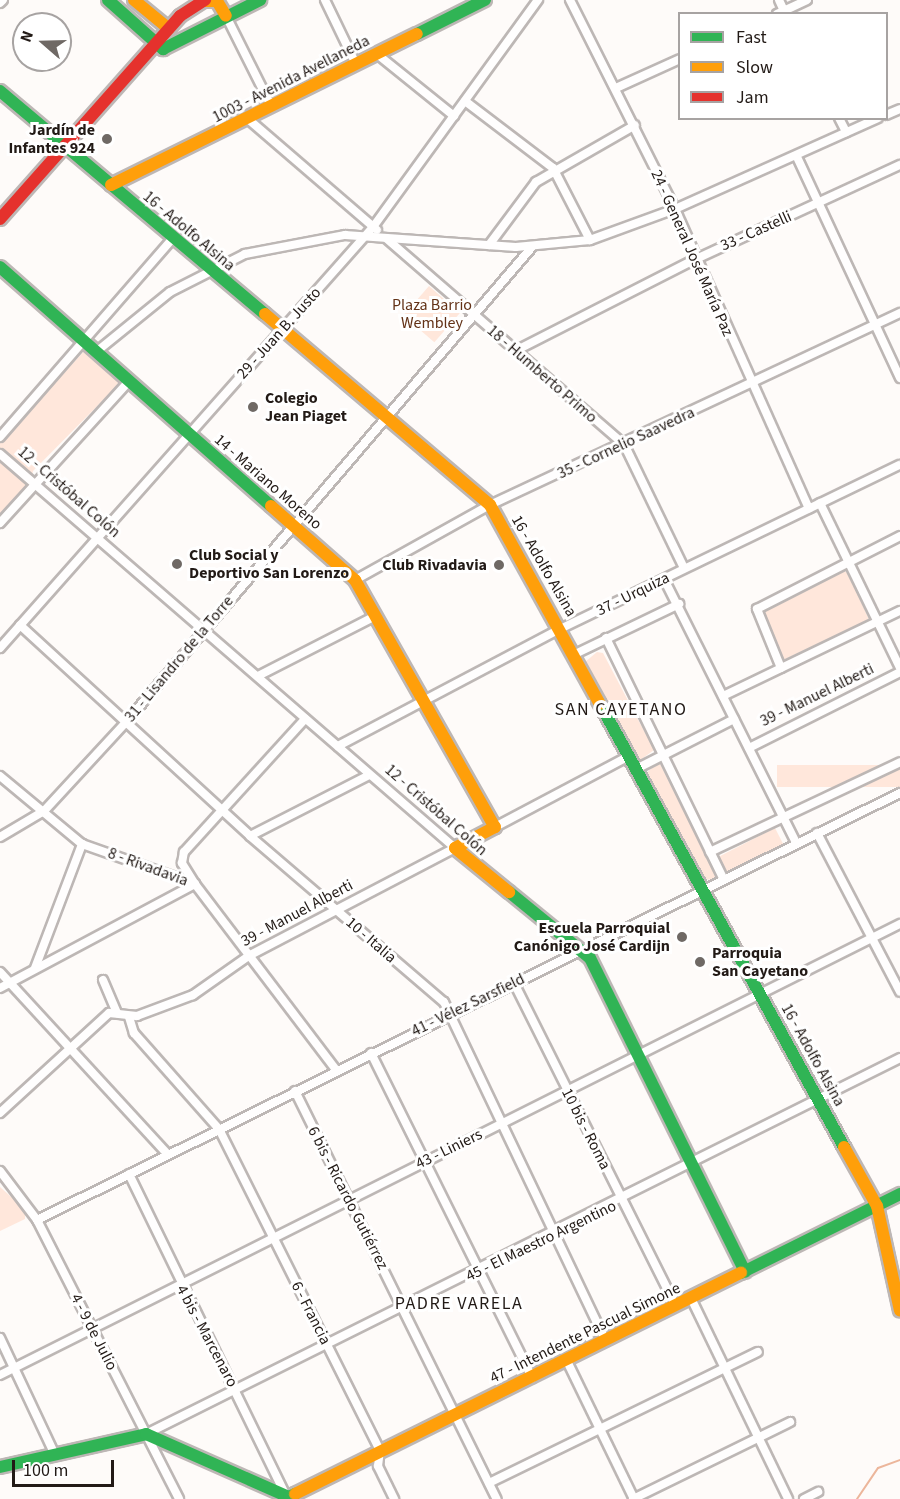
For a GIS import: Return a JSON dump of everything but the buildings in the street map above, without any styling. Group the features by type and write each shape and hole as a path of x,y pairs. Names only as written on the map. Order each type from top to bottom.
{"street":[{"path":"108,0 160,46"},
{"path":"134,0 169,29"},
{"path":"160,46 260,0"},
{"path":"325,0 356,64"},
{"name":"1003 - Avenida Avellaneda","path":"111,186 483,0"},
{"name":"29 - Juan B. Justo","path":"0,648 373,227 538,0"},
{"name":"24 - General José María Paz","path":"570,0 675,209 694,260 750,385 809,508"},
{"path":"779,0 782,12 807,0"},
{"path":"0,219 160,46 169,29 180,16 199,2 217,1 271,106"},
{"path":"199,2 192,19 201,27"},
{"path":"377,54 454,116"},
{"path":"616,88 678,59"},
{"name":"16 - Adolfo Alsina","path":"0,91 383,419 490,505 877,1206 900,1311"},
{"path":"465,102 553,168 590,240"},
{"name":"18 - Humberto Primo","path":"248,119 624,444 684,568"},
{"path":"840,120 846,132"},
{"path":"96,352 130,321 208,269 269,247 326,237 532,246 590,240 675,209 796,157 873,120"},
{"path":"489,245 536,182 553,168 634,125"},
{"path":"0,230 68,148"},
{"path":"796,157 900,378"},
{"name":"33 - Castelli","path":"517,350 694,260 900,165"},
{"path":"0,437 85,342 172,238"},
{"name":"31 - Lisandro de la Torre","path":"0,837 44,811 127,721 532,246"},
{"name":"14 - Mariano Moreno","path":"0,267 355,580 495,827"},
{"name":"35 - Cornelio Saavedra","path":"355,580 490,505 900,313"},
{"path":"0,523 129,381"},
{"name":"12 - Cristóbal Colón","path":"0,454 454,848 575,951 590,958 745,1272"},
{"name":"37 - Urquiza","path":"338,746 560,629 900,465"},
{"path":"820,503 900,670"},
{"path":"781,669 757,609 900,536"},
{"path":"664,579 679,604 796,843"},
{"path":"573,655 679,604"},
{"path":"723,696 900,611"},
{"path":"258,676 375,616"},
{"name":"10 - Italia","path":"20,625 250,836 444,1002 500,1124 606,1341"},
{"path":"606,638 661,757 723,878"},
{"name":"39 - Manuel Alberti","path":"748,748 900,670"},
{"path":"0,988 195,884 181,857 224,812 305,719"},
{"name":"39 - Manuel Alberti","path":"636,769 734,719"},
{"name":"39 - Manuel Alberti","path":"129,1017 193,995 250,955 629,756"},
{"path":"710,852 900,762"},
{"path":"250,836 369,775"},
{"name":"8 - Rivadavia","path":"0,776 82,844 195,884 337,1071"},
{"name":"41 - Vélez Sarsfield","path":"37,1220 575,951 900,793"},
{"path":"817,833 900,992"},
{"path":"35,968 82,844"},
{"name":"43 - Liniers","path":"0,1375 179,1283 638,1057 900,924"},
{"path":"0,972 73,1047 168,1155"},
{"path":"103,980 117,1013"},
{"name":"10 bis - Roma","path":"514,983 676,1306"},
{"path":"0,1113 109,1013 117,1013 129,1017 134,1033 219,1129"},
{"path":"371,1053 532,1378"},
{"name":"45 - El Maestro Argentino","path":"147,1434 624,1200 900,1058"},
{"name":"6 bis - Ricardo Gutiérrez","path":"295,1091 497,1499"},
{"name":"6 - Francia","path":"219,1129 380,1450 378,1466 394,1499"},
{"name":"4 - 9 de Julio","path":"0,1171 37,1220 179,1499"},
{"name":"4 bis - Marcenaro","path":"129,1174 179,1283 236,1391 286,1498"},
{"name":"47 - Intendente Pascual Simone","path":"286,1498 380,1450 567,1361 900,1194"},
{"path":"691,1298 756,1437 788,1499"},
{"path":"0,1338 56,1455"},
{"path":"489,1483 758,1352"},
{"path":"567,1361 634,1499 790,1422"},
{"path":"0,1467 147,1434 286,1498"},
{"path":"804,1499 818,1492"}],"green space":[{"name":"Plaza Barrio Wembley","path":"429,286 460,313 434,342 403,315"},
{"path":"87,348 119,378 118,385 33,471 30,484 0,518 0,443"},
{"path":"842,569 850,575 869,620 783,660 762,610"},
{"path":"597,652 603,653 654,750 639,761 585,662"},
{"path":"659,762 716,875 715,879 704,880 645,774"},
{"path":"777,765 900,765 900,787 777,787"},
{"path":"775,828 784,846 724,876 715,858"},
{"path":"0,1187 25,1209 25,1219 0,1231"}],"waterway":[{"path":"857,1499 878,1468 900,1460"}],"traffic: fast":[{"path":"108,0 163,49 260,0"},
{"path":"417,34 485,0"},
{"path":"0,91 265,314"},
{"path":"0,267 271,506"},
{"path":"600,704 844,1147"},
{"path":"509,892 590,958 745,1272"},
{"path":"741,1273 900,1194"},
{"path":"0,1467 146,1434 289,1497 295,1494"}],"traffic: slow":[{"path":"134,0 169,29"},
{"path":"203,1 217,1 226,16"},
{"path":"111,185 417,34"},
{"path":"265,314 490,505 600,704"},
{"path":"271,506 355,580 495,827 455,848 509,892"},
{"path":"844,1147 877,1206 900,1311"},
{"path":"295,1494 741,1273"}],"traffic: jam":[{"path":"0,219 180,16 205,0"}],"place":[{"name":"Jardín de Infantes 924","path":"107,139"},
{"name":"Colegio Jean Piaget","path":"253,407"},
{"name":"Club Social y Deportivo San Lorenzo","path":"177,564"},
{"name":"Club Rivadavia","path":"499,565"},
{"name":"Escuela Parroquial Canónigo José Cardijn","path":"682,937"},
{"name":"Parroquia San Cayetano","path":"700,962"}],"district":[{"name":"SAN CAYETANO","path":"621,710"},
{"name":"PADRE VARELA","path":"459,1304"}]}
